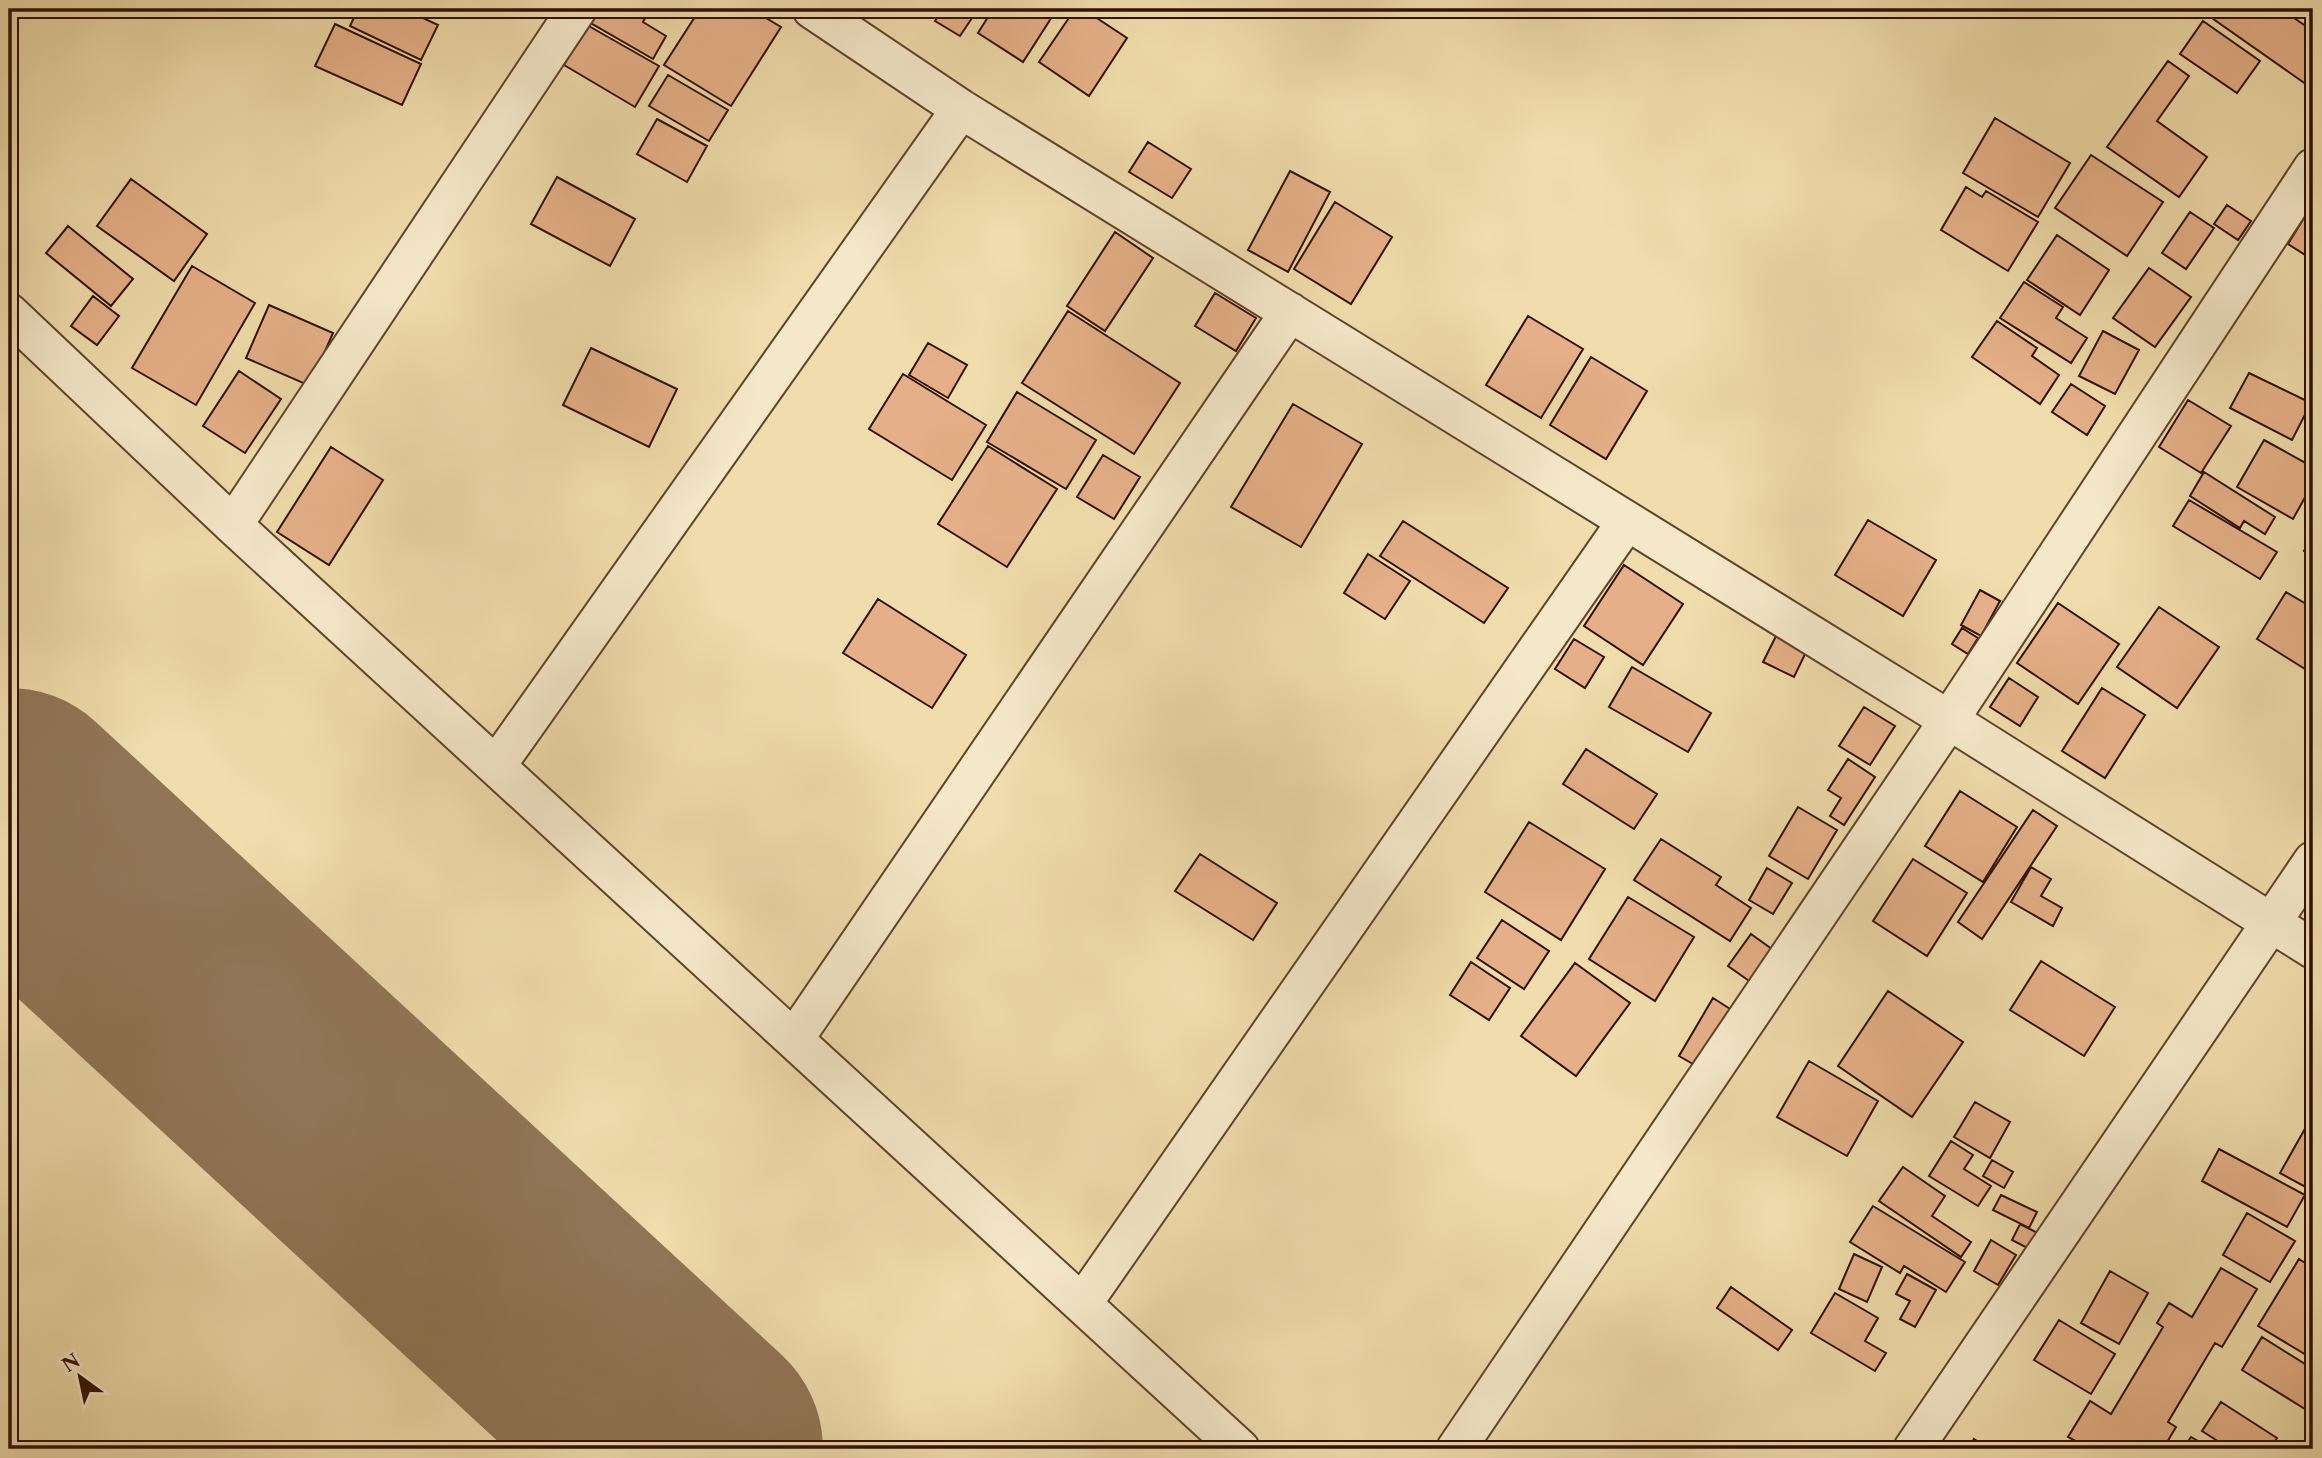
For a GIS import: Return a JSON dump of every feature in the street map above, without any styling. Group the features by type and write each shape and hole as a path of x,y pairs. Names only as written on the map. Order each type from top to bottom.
{"street":[{"path":"233,525 577,9"},
{"path":"812,9 961,109 1949,720 2313,949"},
{"path":"496,766 961,109"},
{"path":"1456,1449 1949,720 2313,168"},
{"path":"794,1040 1290,312"},
{"path":"9,313 233,525 1240,1449"},
{"path":"1082,1304 1627,521"},
{"path":"1913,1449 2313,861"}],"building":[{"path":"358,9 404,9 438,25 421,60 350,26"},
{"path":"596,9 650,9 643,22 666,36 653,59 589,22"},
{"path":"700,9 751,9 781,27 731,106 664,65"},
{"path":"943,9 978,9 960,36 935,21"},
{"path":"993,9 1057,9 1023,62 978,33"},
{"path":"1075,9 1083,9 1127,38 1089,96 1039,62"},
{"path":"2199,9 2281,9 2313,31 2313,81 2310,87"},
{"path":"2203,21 2260,61 2237,93 2180,54"},
{"path":"335,24 421,64 402,105 315,66"},
{"path":"587,25 659,66 635,107 564,65"},
{"path":"2168,61 2189,76 2157,121 2207,157 2179,197 2107,147"},
{"path":"668,75 728,110 709,141 649,106"},
{"path":"1995,118 2070,163 2038,217 1963,173"},
{"path":"657,119 707,146 687,182 637,154"},
{"path":"1148,142 1191,169 1172,198 1129,172"},
{"path":"2091,155 2163,202 2127,256 2055,208"},
{"path":"1290,171 1330,192 1288,272 1248,250"},
{"path":"557,177 635,219 610,266 531,224"},
{"path":"131,179 207,234 174,281 97,226"},
{"path":"1966,187 1982,197 1986,191 2038,222 2008,271 1941,230"},
{"path":"1335,202 1392,237 1351,304 1294,269"},
{"path":"2313,203 2313,260 2288,244"},
{"path":"2227,205 2251,221 2238,240 2214,224"},
{"path":"2190,212 2214,228 2186,269 2162,253"},
{"path":"68,226 133,279 111,306 46,253"},
{"path":"1115,232 1153,258 1105,331 1067,306"},
{"path":"2057,235 2109,270 2080,315 2027,280"},
{"path":"192,266 255,303 196,405 132,368"},
{"path":"2149,268 2191,297 2155,347 2113,318"},
{"path":"2024,282 2063,307 2056,318 2087,338 2071,363 2000,318"},
{"path":"1215,293 1256,318 1236,351 1195,326"},
{"path":"93,296 119,316 97,345 71,326"},
{"path":"269,305 333,333 310,386 246,358"},
{"path":"1068,311 1180,383 1134,454 1022,383"},
{"path":"1528,316 1583,349 1541,418 1486,385"},
{"path":"1997,321 2037,348 2032,356 2059,375 2040,404 1972,357"},
{"path":"2103,331 2139,350 2115,394 2079,376"},
{"path":"928,343 967,365 948,398 909,375"},
{"path":"591,348 677,389 649,447 563,405"},
{"path":"1591,357 1647,391 1606,459 1550,425"},
{"path":"239,371 281,399 245,453 203,426"},
{"path":"2249,373 2311,403 2292,440 2230,408"},
{"path":"903,374 986,425 952,480 869,429"},
{"path":"2071,384 2105,406 2087,435 2052,412"},
{"path":"1017,392 1096,440 1066,489 987,442"},
{"path":"2188,400 2231,426 2201,473 2159,447"},
{"path":"1293,404 1362,444 1301,547 1231,507"},
{"path":"2264,440 2313,467 2313,483 2293,519 2237,487"},
{"path":"988,446 1057,489 1007,567 938,524"},
{"path":"331,447 383,480 329,565 277,532"},
{"path":"1103,455 1140,477 1114,519 1077,497"},
{"path":"2204,472 2275,517 2265,534 2244,521 2240,528 2190,496"},
{"path":"2189,500 2277,552 2260,579 2173,526"},
{"path":"1868,520 1936,560 1903,616 1835,575"},
{"path":"1403,521 1508,588 1484,623 1380,556"},
{"path":"2313,536 2313,556 2304,551"},
{"path":"1368,554 1410,581 1385,619 1344,593"},
{"path":"1624,565 1683,604 1643,665 1584,626"},
{"path":"1980,590 2000,601 1981,636 1961,625"},
{"path":"2286,592 2313,608 2313,674 2257,639"},
{"path":"878,599 966,655 932,708 843,653"},
{"path":"2058,603 2119,644 2078,704 2017,663"},
{"path":"2159,607 2219,647 2177,708 2117,667"},
{"path":"1962,628 1978,638 1968,654 1952,644"},
{"path":"1777,634 1808,648 1794,677 1763,662"},
{"path":"1574,639 1604,657 1585,688 1555,669"},
{"path":"1632,667 1711,713 1688,752 1609,707"},
{"path":"2009,678 2038,697 2020,726 1990,707"},
{"path":"2102,688 2145,715 2105,778 2062,751"},
{"path":"1864,707 1895,726 1870,765 1839,746"},
{"path":"1586,749 1657,794 1634,829 1563,784"},
{"path":"1848,759 1875,777 1844,825 1830,816 1841,798 1828,790"},
{"path":"1960,791 2017,827 1983,882 1925,846"},
{"path":"1798,807 1837,830 1808,879 1769,856"},
{"path":"2033,810 2057,826 1982,939 1958,922"},
{"path":"1529,822 1605,869 1561,940 1485,892"},
{"path":"1661,839 1721,877 1716,885 1751,908 1730,941 1634,880"},
{"path":"1200,854 1277,903 1253,940 1175,891"},
{"path":"1913,859 1967,893 1927,956 1873,921"},
{"path":"2031,867 2051,879 2041,896 2062,908 2053,926 2011,902"},
{"path":"1767,868 1792,883 1773,914 1749,900"},
{"path":"1628,897 1694,937 1655,1001 1589,959"},
{"path":"1502,920 1549,951 1524,989 1477,958"},
{"path":"1751,934 1776,952 1752,983 1728,966"},
{"path":"2041,961 2115,1007 2084,1056 2010,1010"},
{"path":"1471,962 1510,988 1489,1020 1450,995"},
{"path":"1575,963 1630,1003 1576,1076 1521,1036"},
{"path":"1888,991 1963,1042 1912,1117 1838,1066"},
{"path":"1713,998 1738,1014 1705,1071 1679,1056"},
{"path":"1809,1061 1878,1101 1847,1156 1777,1117"},
{"path":"1975,1102 2010,1122 1990,1158 1954,1137"},
{"path":"2311,1118 2313,1119 2313,1191 2280,1173"},
{"path":"1951,1141 1973,1155 1964,1169 1991,1186 1978,1206 1929,1176"},
{"path":"2219,1149 2305,1195 2287,1227 2202,1181"},
{"path":"1992,1160 2013,1172 2004,1188 1983,1176"},
{"path":"1903,1167 1945,1196 1932,1216 1971,1242 1961,1257 1879,1201"},
{"path":"2001,1195 2037,1212 2029,1228 1993,1210"},
{"path":"1873,1206 1965,1262 1946,1292 1904,1266 1900,1273 1850,1242"},
{"path":"2247,1213 2295,1241 2270,1282 2223,1255"},
{"path":"2020,1224 2049,1239 2041,1255 2012,1240"},
{"path":"1991,1240 2016,1255 1998,1285 1974,1271"},
{"path":"1854,1254 1882,1267 1867,1302 1839,1289"},
{"path":"2299,1259 2313,1268 2313,1359 2258,1326"},
{"path":"2221,1268 2257,1289 2222,1347 2215,1343 2168,1422 2176,1427 2163,1449 2090,1449 2068,1437 2090,1401 2111,1414 2163,1327 2157,1323 2169,1303 2192,1317"},
{"path":"2110,1271 2148,1293 2119,1344 2081,1323"},
{"path":"1907,1274 1936,1290 1915,1327 1900,1319 1910,1301 1896,1294"},
{"path":"1731,1287 1792,1330 1778,1350 1717,1308"},
{"path":"1835,1293 1878,1318 1865,1341 1886,1353 1875,1371 1811,1333"},
{"path":"2059,1320 2115,1354 2091,1394 2034,1360"},
{"path":"2262,1337 2313,1369 2309,1378 2313,1380 2313,1414 2242,1370"},
{"path":"2221,1402 2277,1438 2270,1449 2230,1449 2202,1431"},
{"path":"2191,1437 2212,1449 2183,1449"},
{"path":"1974,1439 1990,1449 1968,1449"}],"runway":[{"path":"9,816 695,1449"}]}
